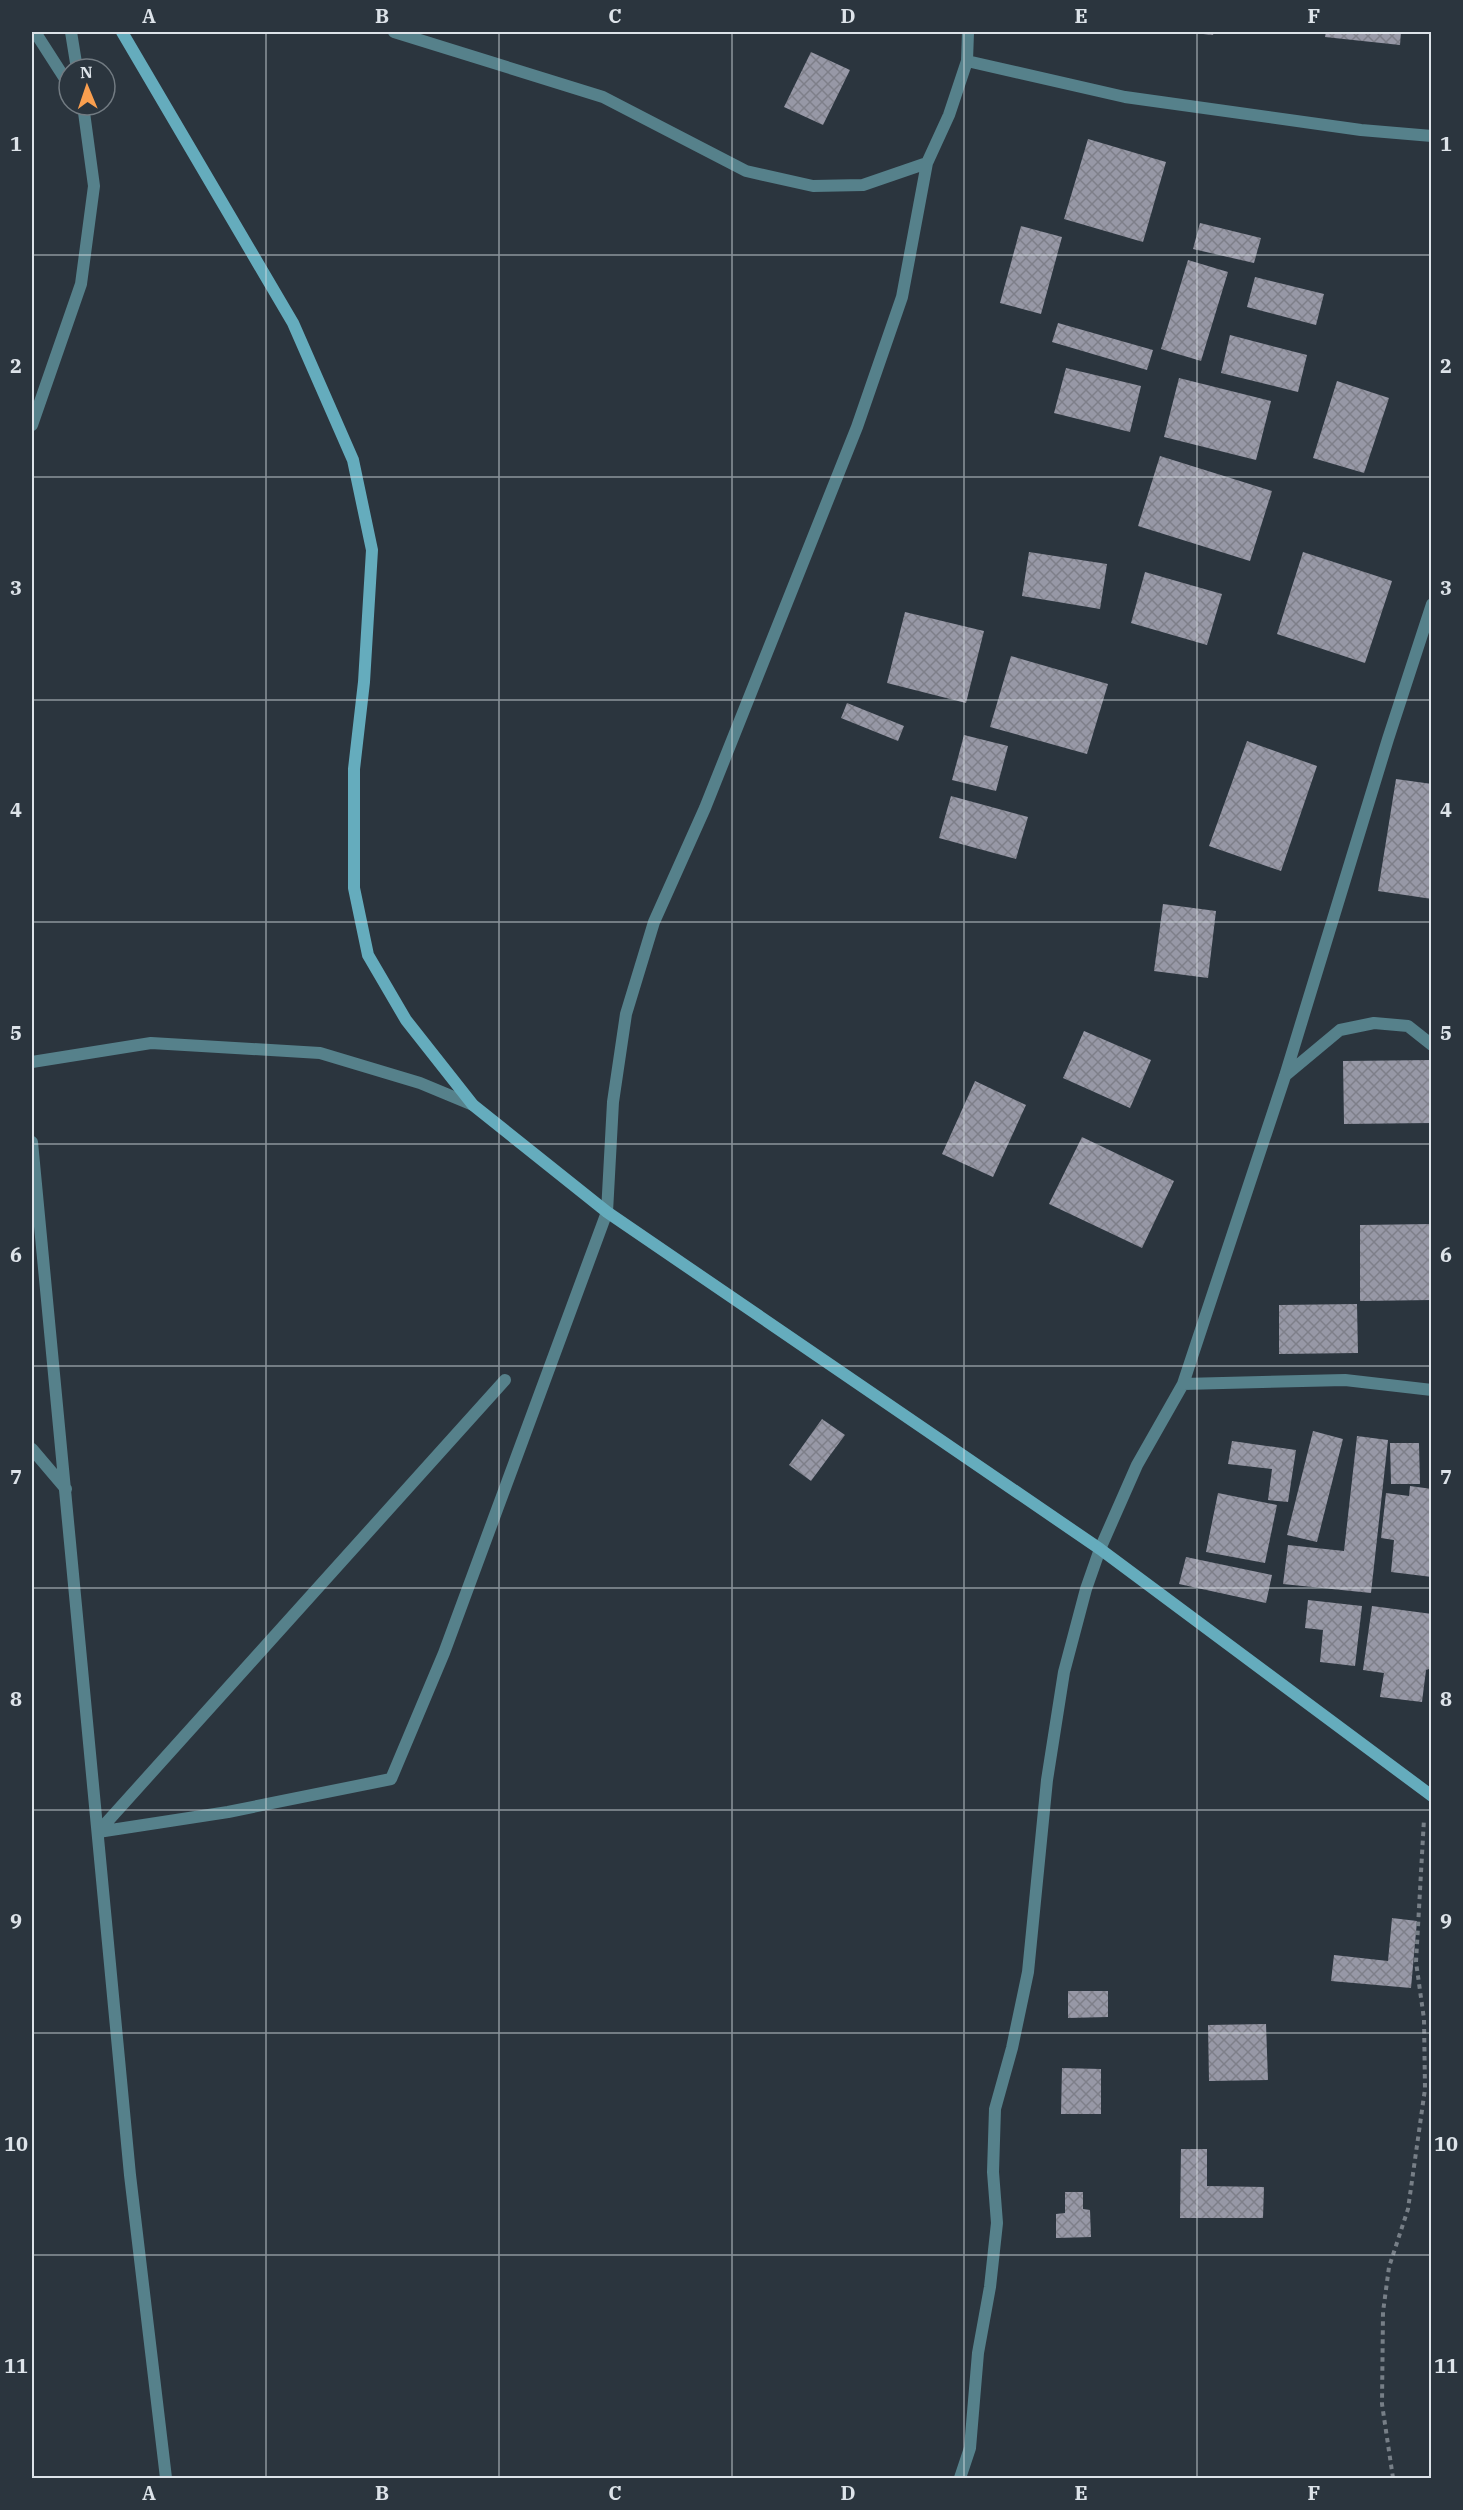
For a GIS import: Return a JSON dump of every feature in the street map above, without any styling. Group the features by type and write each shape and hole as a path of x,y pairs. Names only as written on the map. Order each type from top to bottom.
{"street":[{"path":"35,32 57,66"},
{"path":"71,32 75,57"},
{"path":"122,32 293,323 353,460 372,550 364,682 354,769 354,888 369,955 406,1020 472,1105 607,1212 1100,1549 1429,1794"},
{"path":"394,32 603,97 746,171 813,186 863,185 927,163"},
{"path":"98,1832 228,1812 391,1779 444,1653 607,1212 613,1102 626,1014 654,922 705,808 857,427 902,297 927,163 949,115 967,61 968,32"},
{"path":"967,61 1125,97 1361,130 1431,136"},
{"path":"32,425 81,284 94,186 85,117"},
{"path":"960,2478 969,2448 978,2353 990,2287 997,2223 993,2172 994,2109 1012,2048 1028,1972 1047,1780 1064,1672 1086,1589 1100,1549 1137,1465 1183,1384 1285,1076 1431,604"},
{"path":"1285,1076 1340,1030 1374,1023 1408,1026 1431,1045"},
{"path":"32,1062 152,1043 320,1053 420,1083 472,1105"},
{"path":"32,1142 130,2175 166,2478"},
{"path":"98,1832 505,1380"},
{"path":"1183,1384 1345,1380 1431,1390"},
{"path":"32,1449 66,1489"}],"path":[{"path":"1393,2478 1382,2404 1383,2312 1389,2267 1408,2209 1425,2089 1424,2019 1416,1962 1429,1794"}],"building":[{"path":"1184,32 1214,32 1213,35"},
{"path":"1326,32 1401,32 1400,45 1325,37"},
{"path":"811,52 850,70 823,125 784,107"},
{"path":"1088,139 1166,162 1143,242 1064,219"},
{"path":"1200,223 1261,238 1254,263 1193,249"},
{"path":"1021,226 1062,237 1041,314 1000,303"},
{"path":"1188,260 1228,272 1201,361 1161,349"},
{"path":"1255,277 1324,294 1316,325 1247,307"},
{"path":"1058,323 1153,350 1147,370 1052,342"},
{"path":"1230,335 1307,355 1298,392 1221,373"},
{"path":"1066,368 1141,386 1130,432 1054,413"},
{"path":"1179,378 1271,401 1256,460 1164,437"},
{"path":"1337,381 1389,398 1364,473 1313,458"},
{"path":"1160,456 1272,491 1250,561 1138,526"},
{"path":"1029,552 1107,564 1100,609 1022,596"},
{"path":"1303,552 1392,581 1365,663 1277,634"},
{"path":"1145,572 1222,594 1207,645 1131,623"},
{"path":"905,612 984,631 966,703 887,683"},
{"path":"1011,656 1108,684 1087,754 990,727"},
{"path":"847,703 904,726 898,741 841,718"},
{"path":"964,735 1008,746 996,791 952,780"},
{"path":"1247,741 1317,766 1281,871 1209,846"},
{"path":"1396,779 1432,784 1432,899 1378,891"},
{"path":"951,796 1028,817 1016,859 939,838"},
{"path":"1163,904 1216,911 1208,978 1154,971"},
{"path":"1084,1031 1151,1060 1130,1108 1063,1078"},
{"path":"1432,1060 1432,1123 1344,1124 1343,1061"},
{"path":"975,1081 1026,1105 993,1177 942,1154"},
{"path":"1082,1137 1174,1181 1142,1248 1049,1204"},
{"path":"1432,1224 1432,1300 1360,1301 1360,1225"},
{"path":"1357,1304 1358,1353 1279,1354 1279,1305"},
{"path":"822,1419 845,1435 811,1481 789,1465"},
{"path":"1313,1431 1343,1439 1317,1542 1287,1535"},
{"path":"1357,1436 1388,1440 1371,1593 1283,1584 1288,1545 1344,1551"},
{"path":"1232,1441 1296,1450 1288,1502 1268,1500 1272,1469 1228,1464"},
{"path":"1390,1443 1419,1443 1420,1484 1391,1484"},
{"path":"1410,1486 1432,1489 1432,1577 1391,1572 1394,1540 1381,1538 1386,1493 1409,1496"},
{"path":"1218,1493 1277,1505 1265,1563 1206,1552"},
{"path":"1186,1557 1272,1575 1266,1603 1179,1584"},
{"path":"1308,1600 1362,1606 1355,1666 1320,1662 1323,1630 1305,1628"},
{"path":"1372,1606 1432,1614 1432,1668 1426,1670 1422,1702 1380,1697 1384,1673 1363,1670"},
{"path":"1392,1918 1417,1921 1411,1988 1331,1981 1334,1955 1388,1961"},
{"path":"1068,1991 1108,1991 1108,2017 1068,2018"},
{"path":"1266,2024 1268,2080 1209,2081 1208,2025"},
{"path":"1062,2068 1101,2069 1101,2114 1061,2114"},
{"path":"1181,2149 1207,2149 1207,2186 1264,2187 1263,2218 1180,2218"},
{"path":"1065,2192 1083,2192 1083,2209 1090,2210 1091,2237 1056,2238 1056,2214 1065,2213"}]}
